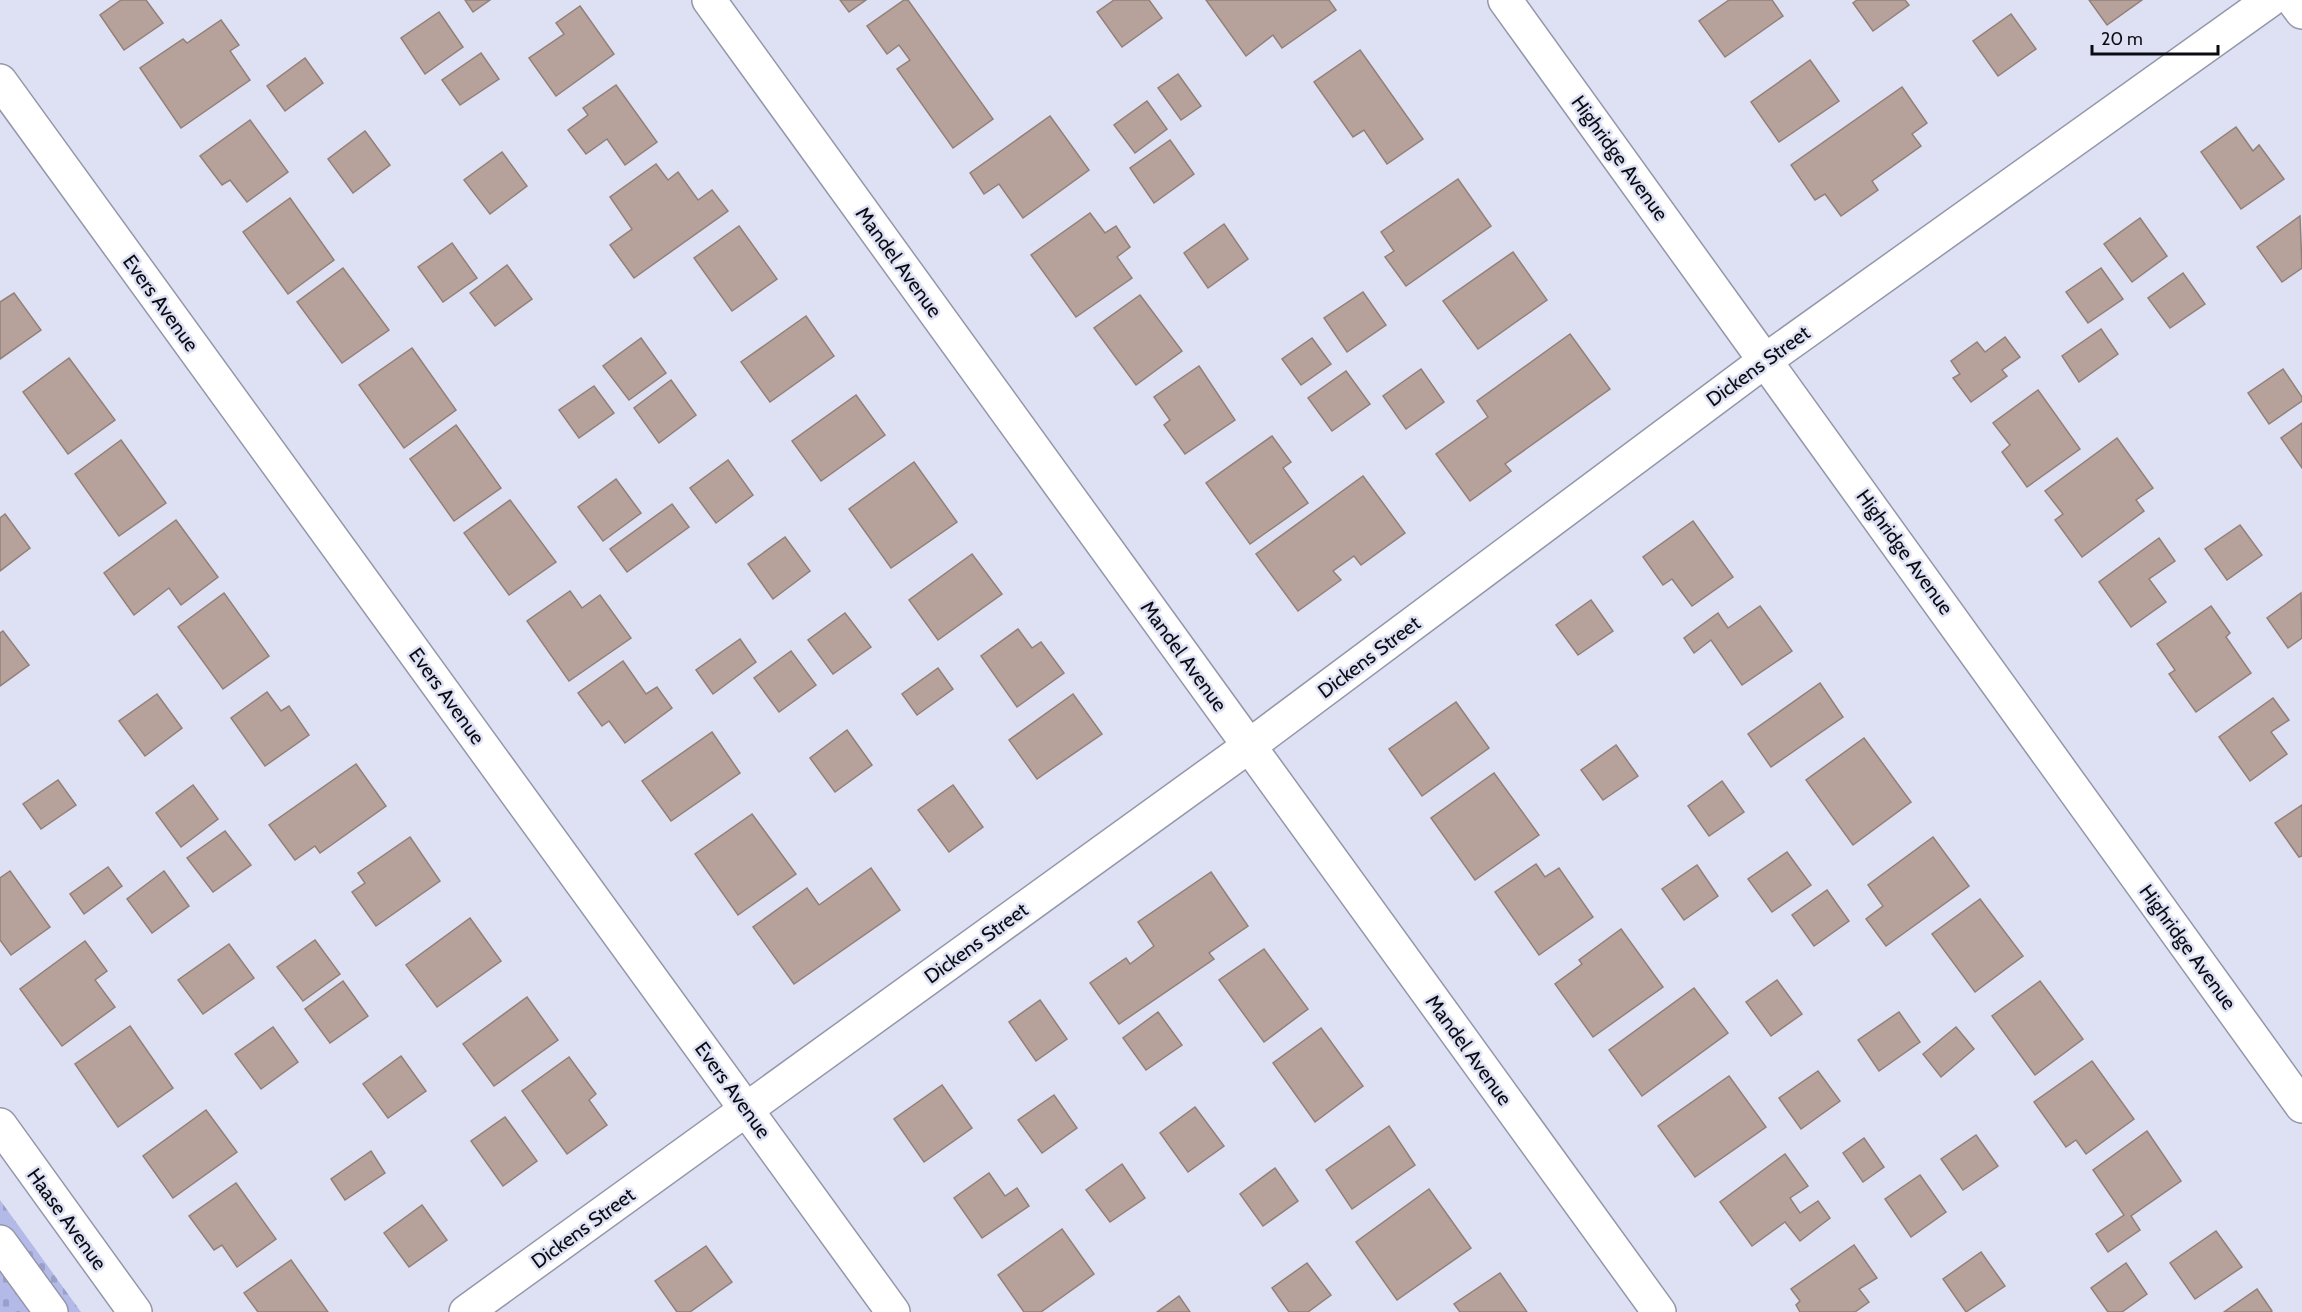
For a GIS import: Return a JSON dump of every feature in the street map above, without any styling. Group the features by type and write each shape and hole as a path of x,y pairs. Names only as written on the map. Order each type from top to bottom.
{"street":[{"name":"Mandel Avenue","path":"709,0 1659,1312"},
{"name":"Highridge Avenue","path":"1505,0 2302,1106"},
{"name":"Dickens Street","path":"466,1312 1249,746 1766,360 2270,0"},
{"path":"2293,0 2302,12"},
{"name":"Evers Avenue","path":"0,81 893,1312"},
{"name":"Haase Avenue","path":"0,1125 135,1312"},
{"path":"0,1242 51,1312"}],"green space":[{"path":"0,1200 81,1312 0,1312"}],"building":[{"path":"121,0 146,0 163,23 124,50 100,15"},
{"path":"465,0 490,0 473,12"},
{"path":"840,0 866,0 849,12"},
{"path":"904,0 908,0 993,119 953,148 897,69 910,60 899,45 887,54 867,26"},
{"path":"1114,0 1149,0 1162,18 1122,47 1097,12"},
{"path":"1206,0 1329,0 1336,10 1282,48 1273,35 1246,56"},
{"path":"1729,0 1772,0 1783,16 1725,57 1699,21"},
{"path":"1857,0 1905,0 1909,5 1873,31 1853,3"},
{"path":"2089,0 2142,0 2107,25"},
{"path":"580,6 614,54 556,96 529,58 564,34 556,23"},
{"path":"439,12 463,47 425,74 401,38"},
{"path":"2011,14 2036,49 1998,76 1973,41"},
{"path":"221,20 239,45 230,51 250,80 181,128 140,68 183,39 187,43"},
{"path":"1360,50 1423,139 1387,164 1364,130 1353,137 1314,82"},
{"path":"481,53 499,79 460,105 442,80"},
{"path":"305,58 323,83 285,111 267,86"},
{"path":"1810,60 1839,101 1779,142 1751,102"},
{"path":"1178,74 1201,106 1181,120 1158,88"},
{"path":"616,85 657,142 625,165 607,139 586,154 568,130 588,115 583,108"},
{"path":"1902,87 1927,123 1912,134 1921,146 1872,181 1878,190 1841,216 1825,194 1815,200 1791,165"},
{"path":"1147,101 1167,129 1135,153 1114,125"},
{"path":"1050,116 1089,170 1023,218 999,184 984,194 970,173"},
{"path":"250,120 288,172 247,202 230,180 222,185 200,156"},
{"path":"2236,127 2253,151 2259,145 2284,179 2241,209 2201,152"},
{"path":"365,131 390,165 353,193 328,159"},
{"path":"1170,140 1194,174 1154,203 1130,168"},
{"path":"502,152 527,186 490,214 464,180"},
{"path":"656,164 668,180 678,172 698,200 712,190 728,211 634,278 610,245 632,229 610,197"},
{"path":"1458,179 1491,226 1406,286 1385,257 1394,251 1381,232"},
{"path":"290,198 334,260 288,294 243,232"},
{"path":"1090,213 1105,233 1116,226 1130,247 1117,257 1132,278 1076,317 1031,255"},
{"path":"2300,216 2302,268 2282,282 2257,247"},
{"path":"2140,218 2167,256 2132,282 2104,244"},
{"path":"1224,224 1248,259 1208,288 1184,253"},
{"path":"739,226 777,279 732,311 694,258"},
{"path":"452,243 477,278 443,302 418,267"},
{"path":"1513,252 1547,300 1478,349 1443,301"},
{"path":"507,265 532,299 495,326 470,293"},
{"path":"343,268 389,330 342,363 297,302"},
{"path":"2101,268 2123,299 2088,323 2066,292"},
{"path":"2183,273 2205,304 2170,328 2148,298"},
{"path":"1363,292 1386,325 1347,352 1324,318"},
{"path":"14,293 41,330 0,359 0,302"},
{"path":"1140,295 1182,351 1136,385 1094,328"},
{"path":"806,316 834,356 770,402 741,362"},
{"path":"2101,329 2118,354 2079,382 2062,356"},
{"path":"1570,334 1610,389 1505,464 1511,471 1470,501 1436,454 1488,417 1477,401"},
{"path":"2005,337 2020,357 2002,370 2007,376 1971,402 1953,378 1960,374 1951,361 1977,342 1985,352"},
{"path":"641,338 666,373 629,400 603,366"},
{"path":"1312,338 1331,364 1301,385 1282,359"},
{"path":"412,348 456,410 404,448 359,385"},
{"path":"69,358 115,420 68,454 23,392"},
{"path":"1199,366 1235,420 1185,454 1164,425 1170,420 1154,397"},
{"path":"1421,369 1444,402 1406,429 1383,396"},
{"path":"2283,369 2302,397 2302,401 2269,424 2248,393"},
{"path":"1346,371 1370,404 1332,431 1308,398"},
{"path":"671,380 696,415 659,443 634,408"},
{"path":"594,386 614,413 579,438 559,410"},
{"path":"2038,390 2080,449 2027,487 2002,452 2010,445 1993,423"},
{"path":"856,395 885,435 821,481 792,441"},
{"path":"2302,423 2302,468 2281,438"},
{"path":"456,425 501,488 454,521 410,459"},
{"path":"1272,436 1291,462 1283,468 1308,503 1250,544 1206,483"},
{"path":"2117,438 2153,488 2136,500 2144,511 2082,557 2055,520 2063,514 2045,491"},
{"path":"121,440 166,503 119,536 75,474"},
{"path":"728,460 753,495 716,523 690,488"},
{"path":"914,462 957,522 891,568 849,509"},
{"path":"1363,476 1405,533 1361,565 1354,556 1333,571 1341,580 1298,611 1256,554"},
{"path":"616,479 641,513 603,541 578,507"},
{"path":"510,500 556,562 509,595 464,533"},
{"path":"672,504 689,527 627,572 610,549"},
{"path":"5,514 30,548 0,571 0,518"},
{"path":"176,520 218,577 181,605 169,588 134,615 104,573"},
{"path":"1693,521 1733,577 1692,606 1672,579 1663,585 1643,557"},
{"path":"2240,525 2262,555 2227,580 2205,549"},
{"path":"785,537 810,571 773,599 748,564"},
{"path":"2159,538 2175,561 2149,579 2166,602 2131,627 2099,582"},
{"path":"972,554 1002,594 938,640 909,600"},
{"path":"570,591 582,608 600,595 631,638 569,681 527,621"},
{"path":"224,593 269,656 223,689 178,627"},
{"path":"2301,593 2302,638 2288,648 2267,618"},
{"path":"1591,600 1613,631 1578,655 1556,625"},
{"path":"1760,606 1792,651 1742,685 1711,640 1694,653 1684,638 1718,613 1728,628"},
{"path":"2211,606 2230,633 2226,637 2251,673 2196,712 2169,674 2175,670 2157,644"},
{"path":"845,613 871,647 833,674 808,640"},
{"path":"1018,629 1032,648 1041,642 1064,673 1017,707 981,656"},
{"path":"3,631 29,665 0,686 0,633"},
{"path":"740,639 756,662 713,694 696,670"},
{"path":"791,651 816,685 779,712 754,678"},
{"path":"623,661 646,694 657,687 672,708 625,743 609,721 602,726 578,693"},
{"path":"938,668 953,689 917,715 902,694"},
{"path":"1820,683 1843,717 1771,767 1748,734"},
{"path":"267,692 281,711 289,706 309,735 265,766 231,718"},
{"path":"157,694 182,728 145,756 119,721"},
{"path":"1073,694 1102,734 1037,779 1009,740"},
{"path":"2273,698 2289,720 2271,732 2287,754 2250,781 2219,737"},
{"path":"1456,702 1489,748 1422,796 1389,749"},
{"path":"847,730 872,765 835,792 810,758"},
{"path":"712,732 740,773 671,821 642,781"},
{"path":"1864,738 1911,802 1853,845 1806,780"},
{"path":"1616,745 1638,776 1603,800 1581,770"},
{"path":"356,764 386,806 320,853 315,846 295,860 269,825"},
{"path":"1494,773 1539,835 1475,880 1431,818"},
{"path":"58,780 76,805 41,829 23,804"},
{"path":"1722,781 1744,812 1709,836 1688,806"},
{"path":"193,785 218,819 181,847 156,813"},
{"path":"953,785 983,827 949,852 918,810"},
{"path":"2302,805 2302,856 2299,857 2275,823"},
{"path":"752,814 796,874 738,915 695,854"},
{"path":"225,831 251,865 213,892 187,858"},
{"path":"410,837 440,881 376,926 352,892 365,883 358,873"},
{"path":"1933,837 1969,886 1886,946 1866,919 1883,906 1868,885"},
{"path":"1787,852 1811,885 1772,912 1748,879"},
{"path":"1536,864 1545,877 1559,868 1593,917 1539,955 1495,892"},
{"path":"1697,865 1718,896 1684,920 1662,889"},
{"path":"108,867 122,886 84,914 70,894"},
{"path":"871,868 900,910 794,984 753,927 807,888 819,905"},
{"path":"10,871 50,927 11,955 0,940 0,878"},
{"path":"164,871 189,906 152,933 127,899"},
{"path":"1211,872 1248,926 1209,953 1214,959 1119,1024 1090,983 1126,958 1130,964 1154,946 1138,922"},
{"path":"1827,890 1849,921 1814,946 1792,915"},
{"path":"1980,899 2023,956 1975,992 1932,934"},
{"path":"470,918 501,961 437,1007 406,965"},
{"path":"1621,929 1663,987 1593,1037 1555,984 1582,964 1579,960"},
{"path":"315,940 340,974 303,1001 277,967"},
{"path":"85,941 107,971 95,980 115,1007 62,1046 20,989"},
{"path":"229,944 254,978 203,1014 178,980"},
{"path":"1264,949 1308,1009 1264,1042 1219,980"},
{"path":"1777,980 1802,1014 1771,1036 1746,1002"},
{"path":"343,981 368,1016 330,1043 305,1009"},
{"path":"2040,981 2083,1039 2035,1075 1992,1016"},
{"path":"1694,988 1728,1033 1642,1096 1609,1050"},
{"path":"527,997 558,1040 494,1086 463,1044"},
{"path":"1040,1000 1067,1039 1036,1061 1009,1022"},
{"path":"1158,1012 1182,1045 1146,1070 1123,1038"},
{"path":"1899,1012 1920,1042 1879,1071 1858,1040"},
{"path":"130,1026 173,1088 118,1127 75,1064"},
{"path":"273,1027 298,1062 261,1089 235,1054"},
{"path":"1956,1027 1974,1049 1941,1077 1923,1054"},
{"path":"1321,1028 1363,1086 1315,1122 1273,1063"},
{"path":"401,1056 426,1091 388,1118 363,1084"},
{"path":"569,1057 596,1094 589,1100 607,1125 567,1154 522,1091"},
{"path":"2092,1061 2134,1119 2086,1154 2076,1140 2066,1147 2034,1102"},
{"path":"1818,1071 1840,1101 1801,1129 1779,1098"},
{"path":"1729,1076 1766,1127 1695,1177 1658,1126"},
{"path":"942,1085 972,1128 924,1162 894,1119"},
{"path":"1054,1095 1077,1128 1042,1153 1018,1120"},
{"path":"1195,1107 1224,1146 1188,1172 1160,1133"},
{"path":"206,1110 237,1152 173,1198 143,1156"},
{"path":"505,1117 537,1161 503,1186 471,1141"},
{"path":"1389,1126 1415,1165 1352,1209 1326,1170"},
{"path":"2147,1131 2181,1181 2131,1216 2140,1230 2108,1252 2096,1234 2124,1215 2093,1170"},
{"path":"1976,1135 1998,1166 1963,1190 1941,1159"},
{"path":"1864,1138 1884,1167 1863,1182 1843,1153"},
{"path":"371,1151 385,1173 345,1200 331,1179"},
{"path":"1785,1154 1808,1186 1790,1198 1800,1213 1818,1201 1830,1218 1800,1241 1785,1222 1752,1246 1720,1202"},
{"path":"1122,1164 1145,1198 1110,1222 1086,1190"},
{"path":"1275,1168 1298,1201 1263,1226 1240,1194"},
{"path":"989,1173 1005,1196 1017,1188 1029,1206 982,1238 954,1198"},
{"path":"1920,1175 1946,1212 1911,1237 1885,1199"},
{"path":"236,1183 276,1239 237,1267 222,1245 214,1250 189,1216"},
{"path":"1429,1189 1471,1248 1397,1300 1356,1242"},
{"path":"422,1205 447,1240 409,1267 384,1233"},
{"path":"1062,1229 1094,1274 1041,1312 1024,1312 998,1275"},
{"path":"2216,1231 2242,1267 2195,1299 2170,1263"},
{"path":"1854,1245 1877,1278 1859,1289 1869,1302 1855,1312 1800,1312 1796,1305 1800,1301 1791,1289"},
{"path":"706,1246 732,1282 690,1312 677,1312 655,1281"},
{"path":"1981,1252 2005,1286 1966,1312 1943,1279"},
{"path":"291,1260 328,1312 258,1312 244,1293"},
{"path":"1307,1263 1331,1295 1308,1312 1289,1312 1272,1288"},
{"path":"2126,1263 2147,1294 2122,1312 2108,1312 2091,1288"},
{"path":"1500,1273 1527,1312 1460,1312 1454,1304"},
{"path":"2257,1289 2272,1311 2224,1312"},
{"path":"1179,1296 1190,1312 1157,1312"}]}
